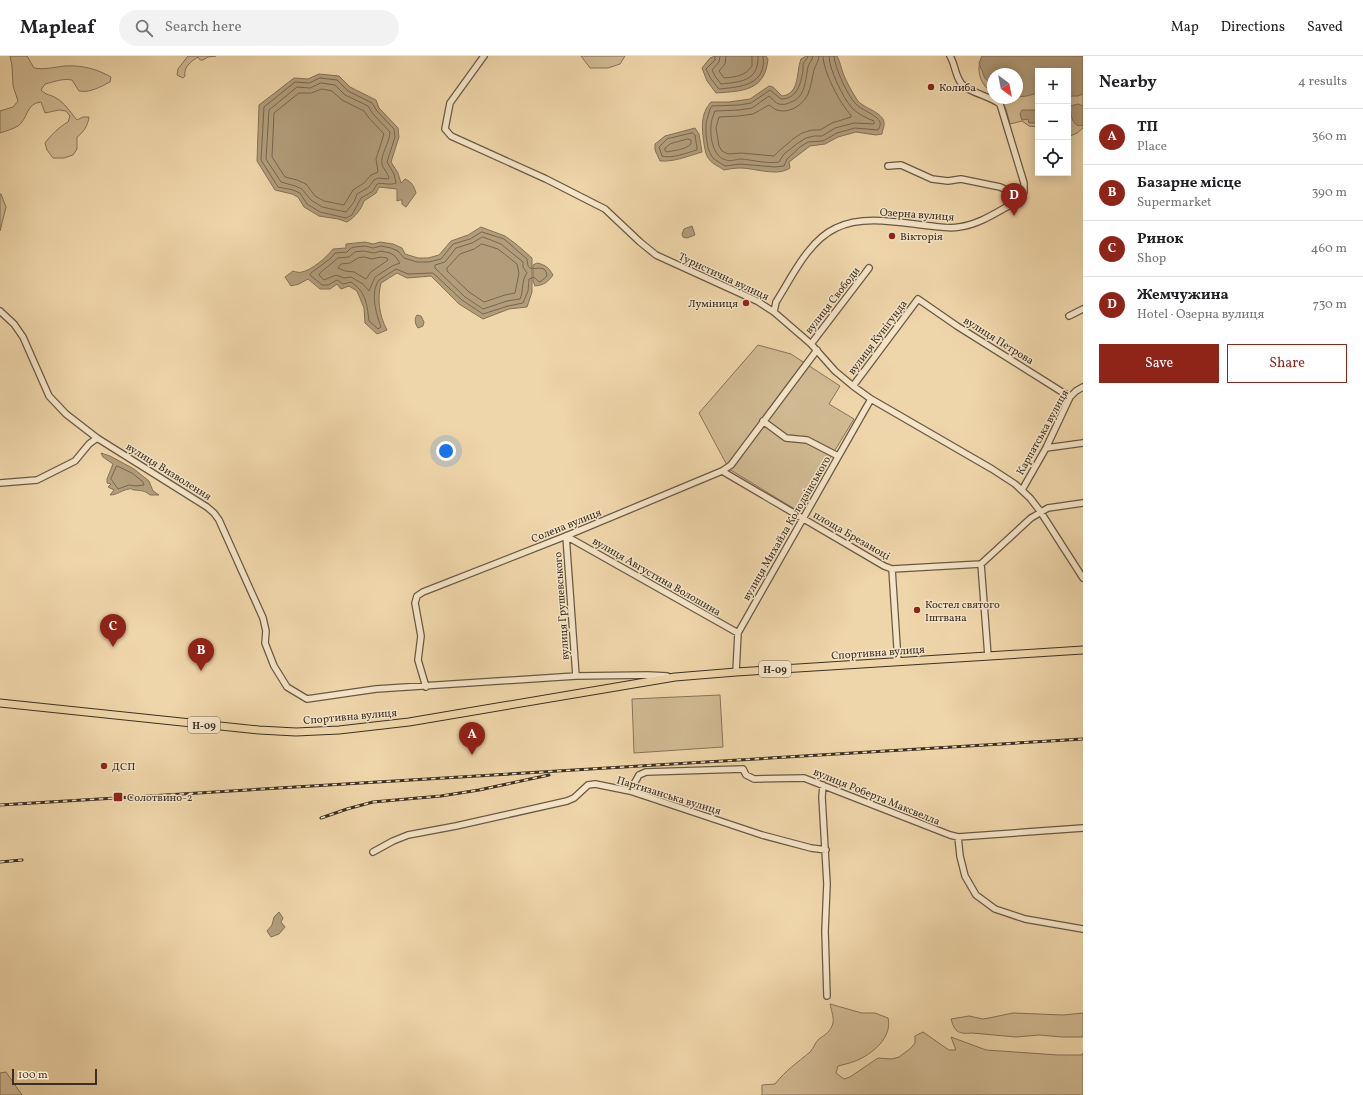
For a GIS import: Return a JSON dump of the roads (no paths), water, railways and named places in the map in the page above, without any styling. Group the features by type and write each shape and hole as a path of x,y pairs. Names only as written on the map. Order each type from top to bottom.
{"main road":[{"name":"Спортивна вулиця","path":"0,703 259,730 296,732 340,730 409,722 675,677 1083,650"}],"street":[{"name":"Туристична вулиця","path":"484,56 450,103 444,129 452,136 546,179 605,209 656,255 757,301 774,312 811,344 835,371 871,399 992,469 1022,490 1040,511 1083,578"},
{"path":"888,166 901,165 932,179 948,181 961,179 1000,187 1019,198 1024,192 1024,183 1000,104 994,99 965,88 960,83 950,56"},
{"name":"Озерна вулиця","path":"774,312 776,302 809,250 821,237 835,228 848,222 883,221 947,228 958,227 989,217 1009,206 1019,198"},
{"name":"вулиця Свободи","path":"811,344 869,268"},
{"name":"вулиця Кунігунда","path":"853,386 918,299"},
{"name":"вулиця Петрова","path":"918,299 957,326 1070,397"},
{"path":"1069,316 1083,309"},
{"name":"вулиця Визволення","path":"0,311 14,324 23,337 49,396 66,414 97,438 207,507 214,513 219,520 263,618 266,631 265,643 274,666 287,686 299,694"},
{"path":"802,518 722,471 731,464 817,350"},
{"name":"Карпатська вулиця","path":"1022,490 1046,448 1070,397 1076,390 1083,387"},
{"name":"вулиця Михайла Колодзінського","path":"736,672 738,633 871,399"},
{"path":"763,421 786,438 807,440 838,456"},
{"path":"0,483 37,480 75,461 89,444 97,438"},
{"path":"1046,448 1083,443"},
{"name":"Солена вулиця","path":"426,686 418,660 421,636 415,603 417,596 423,592 566,536 722,471"},
{"path":"988,656 981,564 1040,511 1048,508 1083,504"},
{"name":"площа Брезаноці","path":"802,518 884,566 892,569 981,564"},
{"name":"вулиця Августина Волошина","path":"566,536 738,633"},
{"name":"вулиця Грушевського","path":"566,536 576,676"},
{"name":"площа Брезаноці","path":"892,569 898,662"},
{"name":"Спортивна вулиця","path":"299,694 307,699 376,689 576,676 648,675 675,677"},
{"name":"вулиця Роберта Максвелла","path":"630,792 638,775 646,772 743,769 746,775 754,779 804,778 950,836 958,837 1083,828"},
{"name":"Партизанська вулиця","path":"373,852 408,835 456,826 567,801 574,798 588,785 595,784 630,792 762,835 810,848 826,850"},
{"path":"822,785 827,884 825,931 827,996"},
{"path":"958,837 960,856 965,876 976,895 995,909 1025,919 1083,929"}],"water":[{"path":"715,56 766,56 768,59 766,70 762,78 751,87 744,90 716,93 707,81 702,68 710,58"},
{"path":"806,56 837,56 846,80 858,101 882,117 884,125 882,134 876,135 856,132 838,137 825,144 810,146 789,162 790,168 779,172 746,168 724,170 712,162 706,153 702,127 703,117 711,102 729,102 750,99 769,86 773,87 782,96 788,94 795,87 799,64 801,59"},
{"path":"982,56 1083,56 1083,94 1071,96 1071,68 1035,68 1035,94 1023,96 1023,68 987,68 987,80 984,77 979,63"},
{"path":"319,74 339,76 350,87 376,100 379,108 398,128 399,137 391,162 398,173 401,183 405,179 409,181 416,193 406,207 402,204 402,200 397,201 397,189 379,187 376,193 364,201 353,218 347,222 319,216 304,207 298,197 275,190 257,161 259,105 294,78 308,79"},
{"path":"1078,104 1083,106 1083,125 1080,126 1074,123 1071,117 1071,106"},
{"path":"1022,110 1035,110 1035,123 1029,123 1028,119 1022,120 1020,114"},
{"path":"695,128 699,134 702,152 676,160 660,161 655,150 655,144 665,136"},
{"path":"692,226 695,235 687,238 683,237 682,234 684,229"},
{"path":"481,227 505,236 532,258 532,292 527,307 509,309 483,319 459,304 431,276 407,278 397,273 381,283 379,295 380,307 382,319 387,330 377,334 365,323 364,308 357,291 349,286 341,289 337,284 330,289 320,289 308,279 291,286 285,277 293,271 301,272 310,269 327,256 333,249 346,248 346,244 365,242 373,244 380,242 393,244 402,248 405,254 418,258 428,258 439,255 451,241 468,235"},
{"path":"537,263 547,267 553,275 546,283 535,286 533,281 533,265"},
{"path":"417,315 421,316 424,322 423,326 418,328 415,322"},
{"path":"101,453 110,456 134,469 149,481 153,491 159,495 150,495 144,491 131,489 110,495 114,490 108,487 111,484 107,483 107,479 113,464 103,457"},
{"path":"279,912 283,918 281,922 285,927 279,934 271,937 267,931 272,925 274,917"}],"railway":[{"path":"0,805 1083,739"},
{"path":"321,818 373,802 441,796 479,790 549,775"},
{"path":"0,862 22,860"}],"place":[{"name":"Колиба","path":"931,87"},
{"name":"Жемчужина","path":"1014,216"},
{"name":"Вікторія","path":"892,236"},
{"name":"Луміниця","path":"746,303"},
{"name":"Костел святого Іштвана","path":"917,610"},
{"name":"Ринок","path":"113,647"},
{"name":"Базарне місце","path":"201,671"},
{"name":"ТП","path":"472,755"},
{"name":"ДСП","path":"104,766"},
{"name":"Солотвино-2","path":"118,797"}]}
